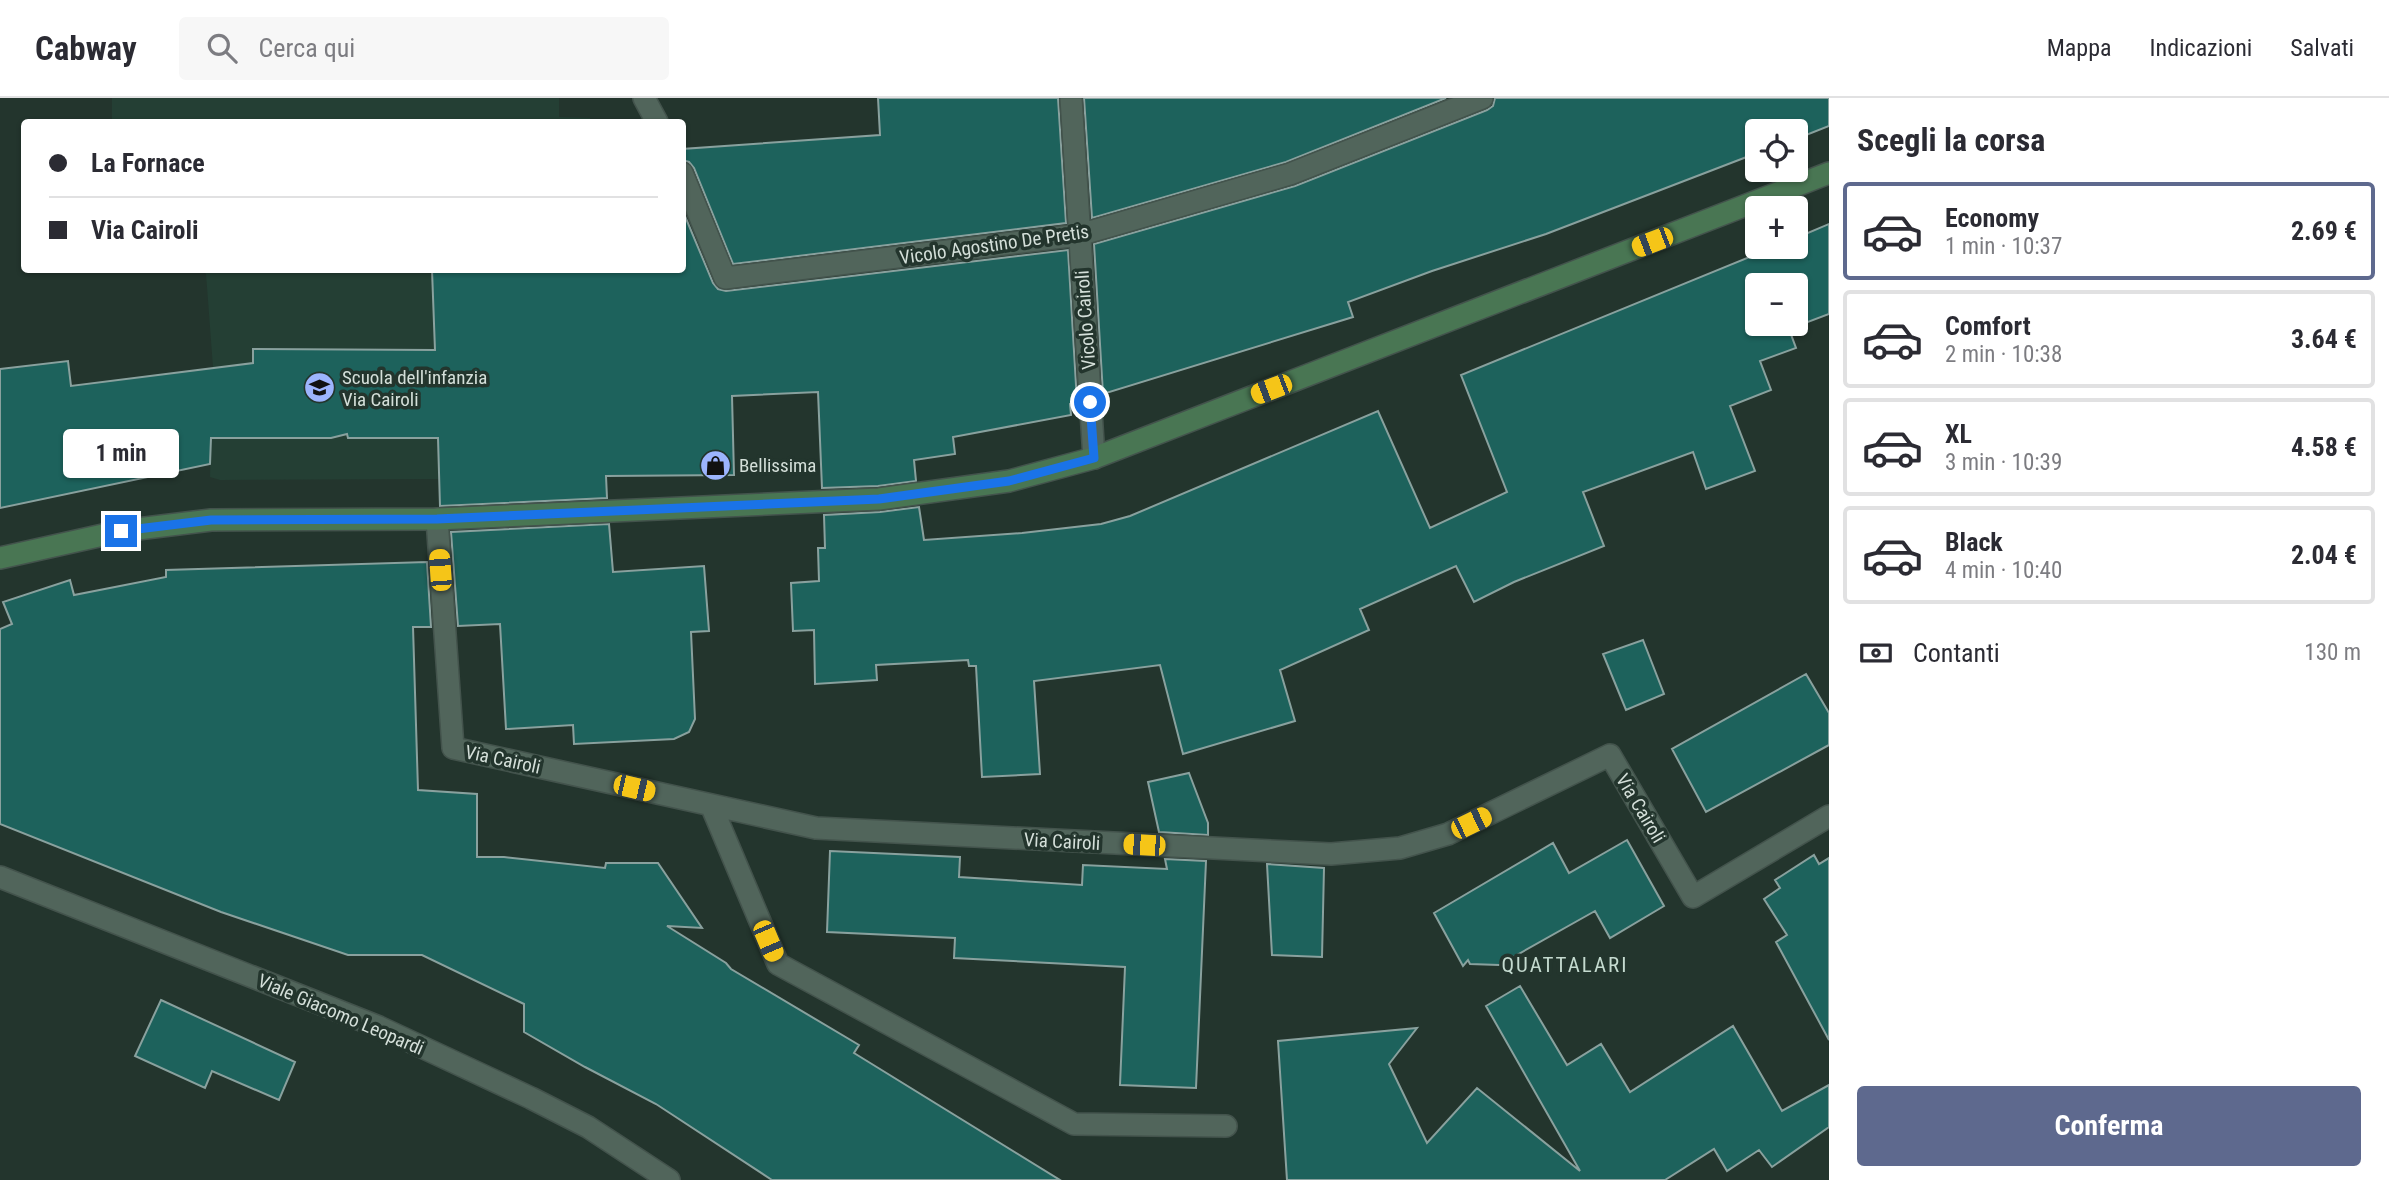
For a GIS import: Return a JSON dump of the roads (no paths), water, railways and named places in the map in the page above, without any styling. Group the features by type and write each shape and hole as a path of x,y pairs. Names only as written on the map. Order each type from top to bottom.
{"street":[{"path":"645,98 656,119"},
{"name":"Vicolo Cairoli","path":"1070,98 1094,458"},
{"name":"Vicolo Agostino De Pretis","path":"686,183 725,278 1079,235 1290,174 1482,98"},
{"path":"0,558 121,531 211,520 437,519 879,499 1009,481 1094,458 1829,173"},
{"name":"Via Cairoli","path":"437,519 453,748 816,828 1331,855 1400,848 1448,834 1610,755 1693,897 1829,816"},
{"path":"711,805 778,964 1074,1124 1226,1126"},
{"name":"Viale Giacomo Leopardi","path":"0,877 379,1027 588,1127 669,1180"}],"place":[{"name":"Scuola dell'infanzia Via Cairoli","path":"319,388"},
{"name":"Bellissima","path":"716,465"}],"district":[{"name":"QUATTALARI","path":"1565,965"}]}
